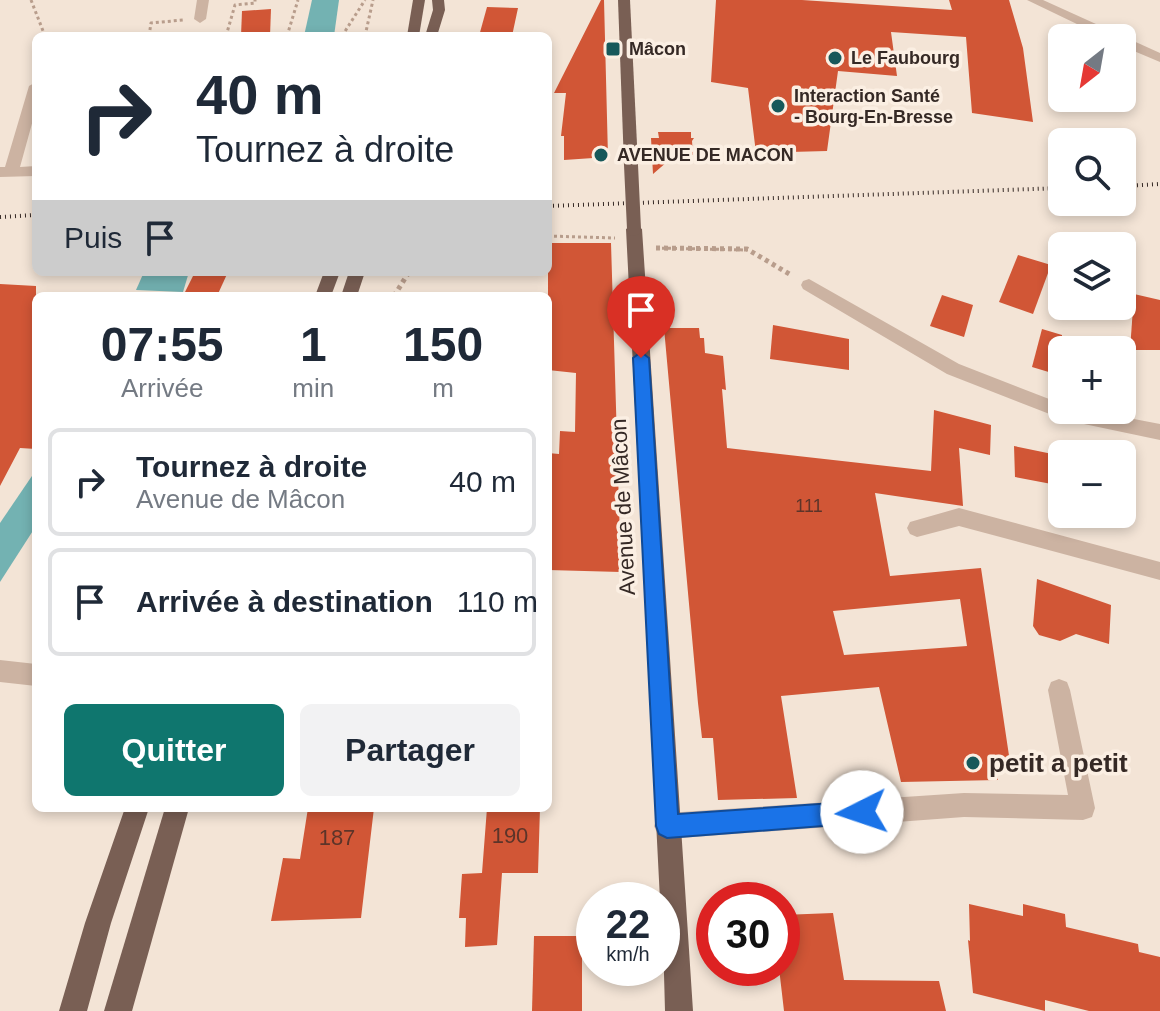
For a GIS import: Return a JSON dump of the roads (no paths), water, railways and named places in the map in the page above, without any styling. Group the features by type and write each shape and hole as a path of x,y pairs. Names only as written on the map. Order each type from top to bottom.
{"main road":[{"path":"414,32 419,0"},
{"path":"432,32 439,10 438,0"},
{"name":"Avenue de Mâcon","path":"624,0 679,1011"},
{"path":"73,1011 136,812"},
{"path":"118,1011 176,812"}],"street":[{"path":"200,19 203,0"},
{"path":"1033,0 1085,24"},
{"path":"1136,47 1160,58"},
{"path":"32,97 5,172 32,171"},
{"path":"809,285 953,369 1065,413 1160,432"},
{"path":"917,528 959,517 1160,571"},
{"path":"0,671 32,675"},
{"path":"667,826 964,805 1083,808 1059,690"},
{"path":"124,812 124,844"}],"water":[{"path":"312,0 339,0 335,32 305,32"},
{"path":"142,276 188,276 183,292 136,290"},
{"path":"32,476 32,532 0,582 0,523"}],"railway":[{"path":"1136,185 1160,184"},
{"path":"552,206 1048,188"},
{"path":"0,217 32,215"}],"place":[{"name":"Mâcon","path":"613,49"},
{"name":"Le Faubourg","path":"835,58"},
{"name":"Interaction Santé - Bourg-En-Bresse","path":"778,106"},
{"name":"AVENUE DE MACON","path":"601,155"},
{"name":"petit a petit","path":"973,763"}]}
